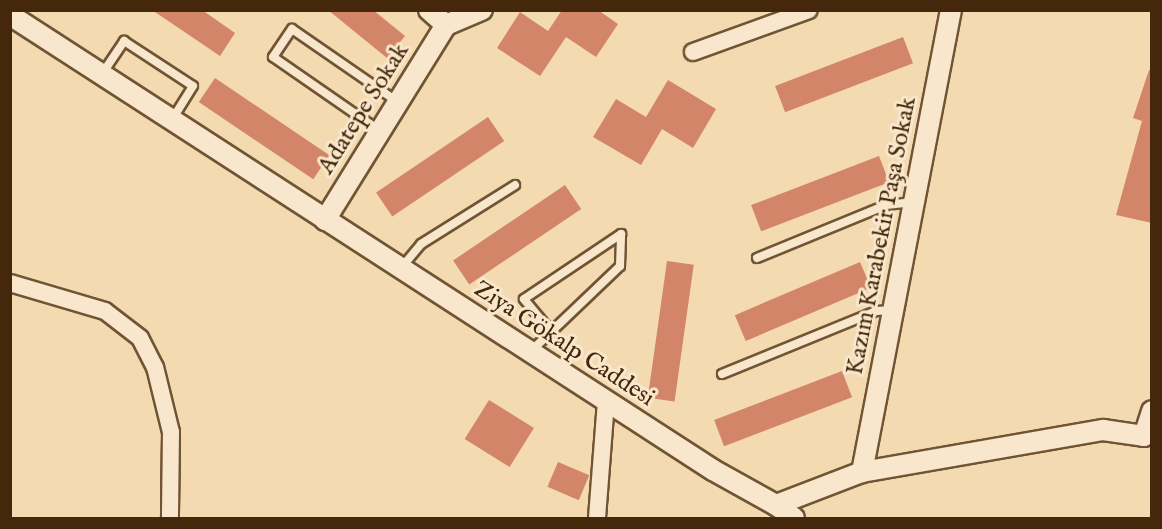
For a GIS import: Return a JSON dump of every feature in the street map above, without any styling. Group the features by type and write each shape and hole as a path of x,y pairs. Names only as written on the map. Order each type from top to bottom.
{"street":[{"path":"429,10 446,25 482,10"},
{"path":"693,52 809,10"},
{"name":"Kazım Karabekir Paşa Sokak","path":"862,472 951,10"},
{"name":"Ziya Gökalp Caddesi","path":"10,15 606,401 776,505 794,519"},
{"name":"Adatepe Sokak","path":"325,220 446,25"},
{"path":"10,283 105,310 141,338 155,367 171,432 170,519"},
{"path":"597,519 606,401"},
{"path":"776,505 862,472 1103,429 1148,442 1152,411"}],"lane":[{"path":"381,131 273,57 292,29 398,102"},
{"path":"102,74 124,41 193,86 171,120"},
{"path":"401,269 421,244 515,185"},
{"path":"757,258 886,205 914,202"},
{"path":"531,351 549,330 620,266 621,234 524,299 549,330"},
{"path":"722,374 876,311 893,310"}],"building":[{"path":"152,10 202,10 235,33 220,56"},
{"path":"328,10 373,10 405,36 387,58"},
{"path":"562,10 598,10 618,24 596,57 566,37 540,76 497,48 520,12 548,31"},
{"path":"903,37 913,63 785,112 775,86"},
{"path":"1149,70 1152,70 1152,223 1116,215 1142,121 1133,118"},
{"path":"215,78 329,155 313,179 199,102"},
{"path":"668,80 716,109 693,148 662,129 641,165 593,137 616,99 646,117"},
{"path":"488,117 504,141 392,217 376,192"},
{"path":"879,156 889,182 761,231 751,205"},
{"path":"565,185 581,209 469,285 453,260"},
{"path":"667,261 694,265 675,401 648,398"},
{"path":"860,262 871,288 746,341 735,315"},
{"path":"842,371 852,397 724,446 714,420"},
{"path":"489,400 534,428 510,467 465,439"},
{"path":"558,462 589,475 579,500 547,487"}]}
